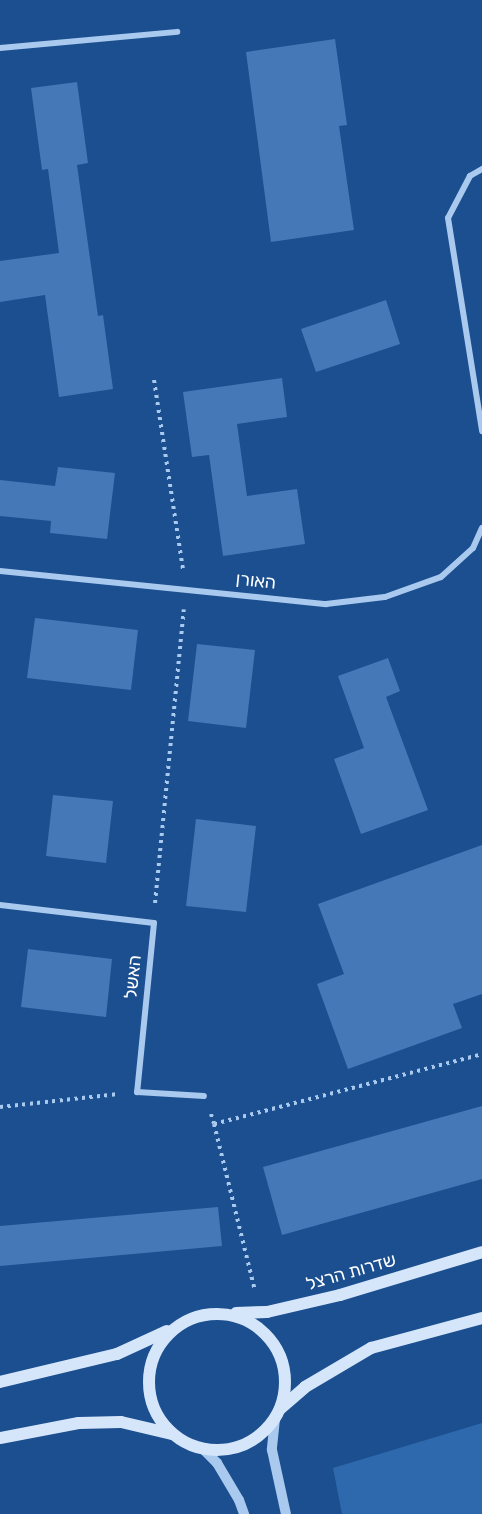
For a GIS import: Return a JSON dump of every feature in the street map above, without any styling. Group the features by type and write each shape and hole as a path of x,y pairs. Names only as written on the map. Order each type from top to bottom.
{"main road":[{"name":"שדרות הרצל","path":"227,1314 260,1312 340,1295 482,1252"},
{"path":"0,1382 117,1354 179,1325 210,1314 227,1314 247,1320 264,1332 277,1348 284,1368 285,1388 278,1414"},
{"path":"0,1438 53,1426 121,1422 172,1434 203,1449 224,1450 243,1445 261,1434 305,1387 371,1348 482,1318"},
{"path":"172,1434 158,1418 150,1398 148,1378 153,1357 163,1339 179,1325"}],"street":[{"path":"0,48 177,32"},
{"path":"482,169 470,176 448,218 482,431"},
{"name":"האורן","path":"0,571 326,604 385,597 441,578 473,548 482,528"},
{"path":"0,905 153,923"},
{"name":"האשל","path":"137,1092 153,923"},
{"path":"137,1092 204,1096"},
{"path":"278,1414 272,1450 286,1514"},
{"path":"203,1449 222,1472 239,1500 244,1514"}],"path":[{"path":"153,923 186,589 154,380"},
{"path":"214,1124 482,1054"},
{"path":"0,1107 137,1092"},
{"path":"204,1096 214,1124 260,1312"}],"shaded area":[{"path":"482,1423 482,1514 342,1514 333,1468"}],"building":[{"path":"335,39 347,125 339,126 354,230 271,242 246,52"},
{"path":"77,82 88,163 77,165 98,316 103,315 113,389 59,397 45,295 0,302 0,261 59,253 48,169 42,170 31,88"},
{"path":"386,300 400,344 316,372 301,329"},
{"path":"282,378 287,417 237,424 247,496 297,489 305,544 223,556 209,455 192,457 183,392"},
{"path":"58,467 115,473 107,539 50,533 51,521 0,516 0,480 55,486"},
{"path":"35,618 138,630 131,690 27,678"},
{"path":"197,644 255,650 246,728 188,721"},
{"path":"388,658 400,691 386,697 428,810 361,834 334,759 364,748 338,676"},
{"path":"53,795 113,801 106,863 46,856"},
{"path":"196,819 256,826 246,912 186,906"},
{"path":"482,845 482,994 453,1004 462,1028 348,1069 317,984 344,974 318,904"},
{"path":"28,949 112,959 106,1017 21,1007"},
{"path":"482,1106 482,1179 282,1235 263,1167"},
{"path":"218,1207 222,1246 0,1266 0,1226"}]}
